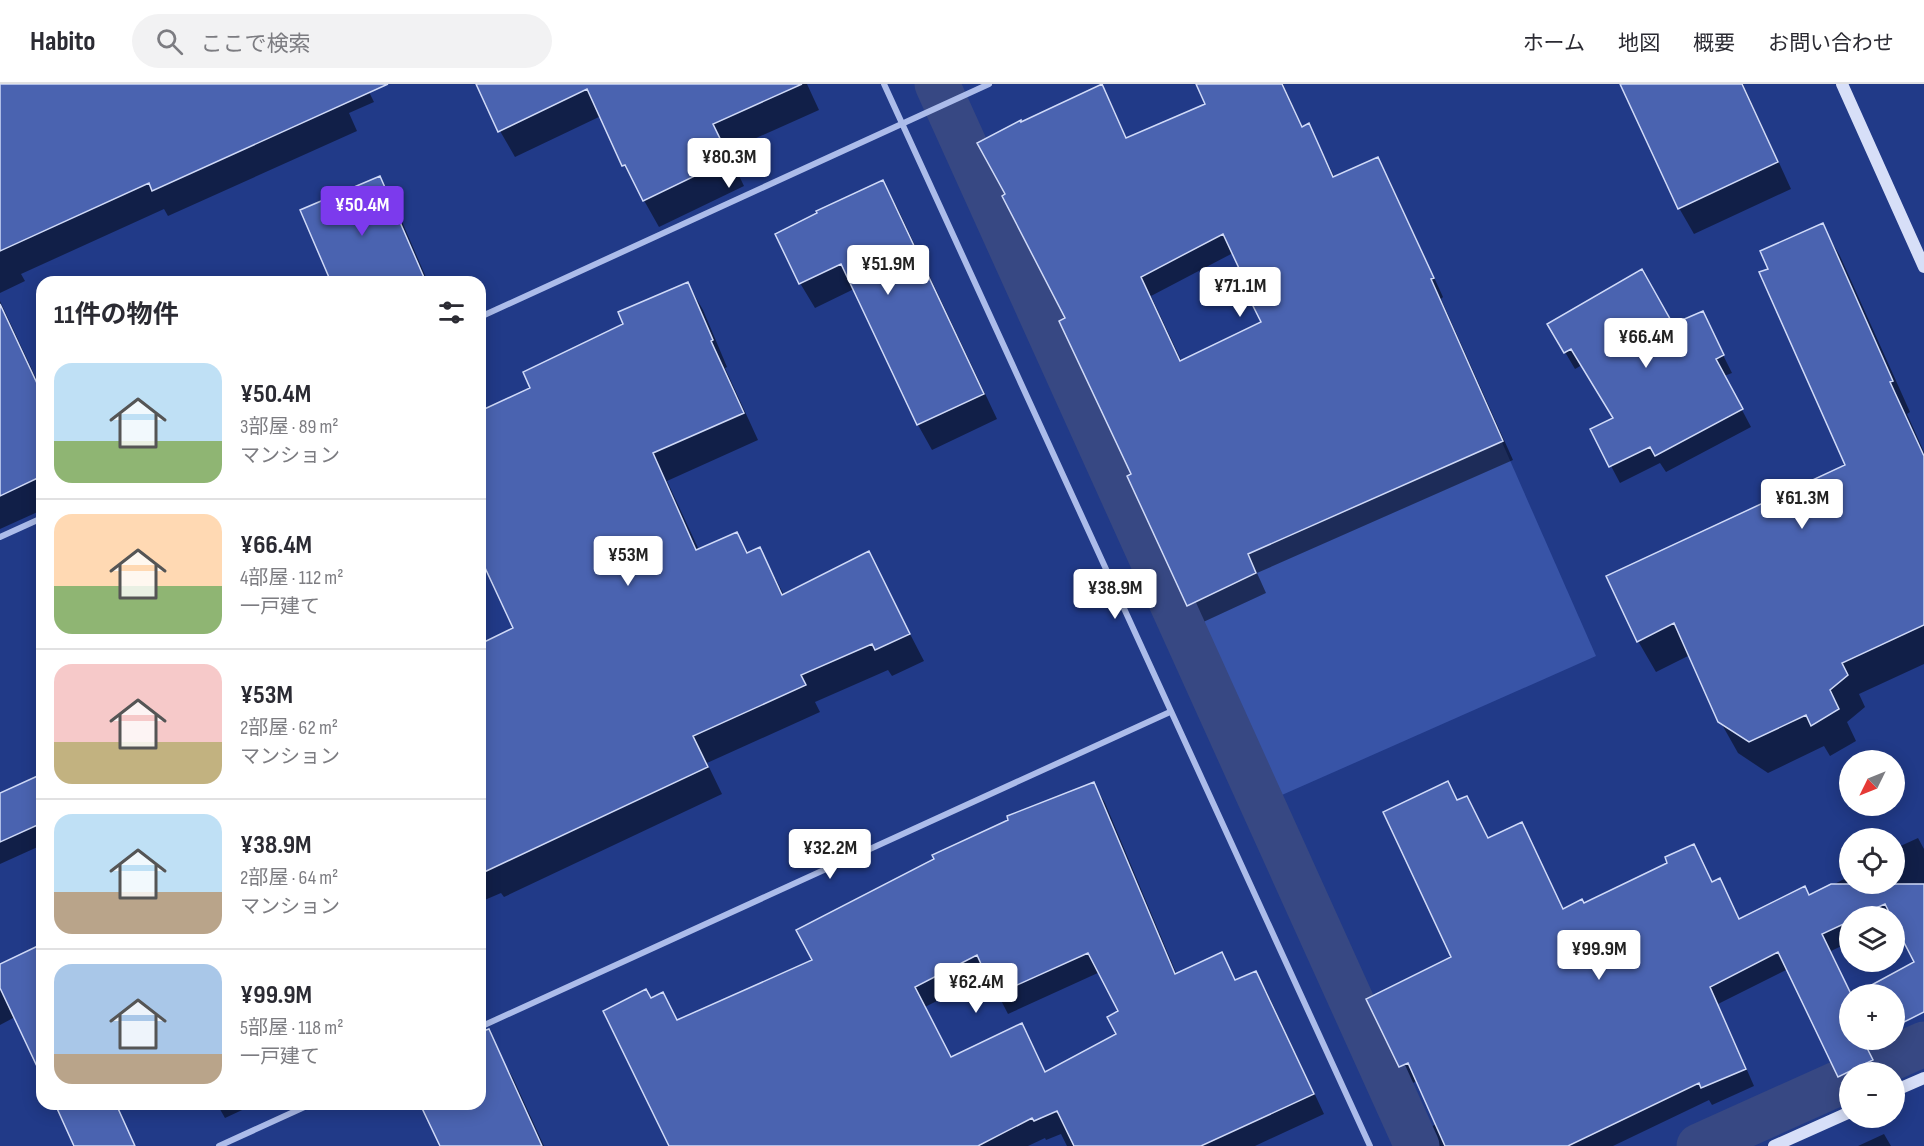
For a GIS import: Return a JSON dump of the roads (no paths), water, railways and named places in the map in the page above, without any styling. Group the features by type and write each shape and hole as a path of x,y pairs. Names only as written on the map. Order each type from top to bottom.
{"street":[{"path":"884,84 1370,1146"},
{"path":"486,314 988,84"},
{"path":"1842,84 1924,267"},
{"path":"0,537 36,521"},
{"path":"486,1024 1170,712"},
{"path":"1905,1086 1924,1078"},
{"path":"219,1146 298,1110"},
{"path":"1774,1146 1839,1117"}],"waterway":[{"path":"937,84 1417,1146"},
{"path":"1884,1062 1924,1044"},
{"path":"1699,1146 1839,1083"}]}
